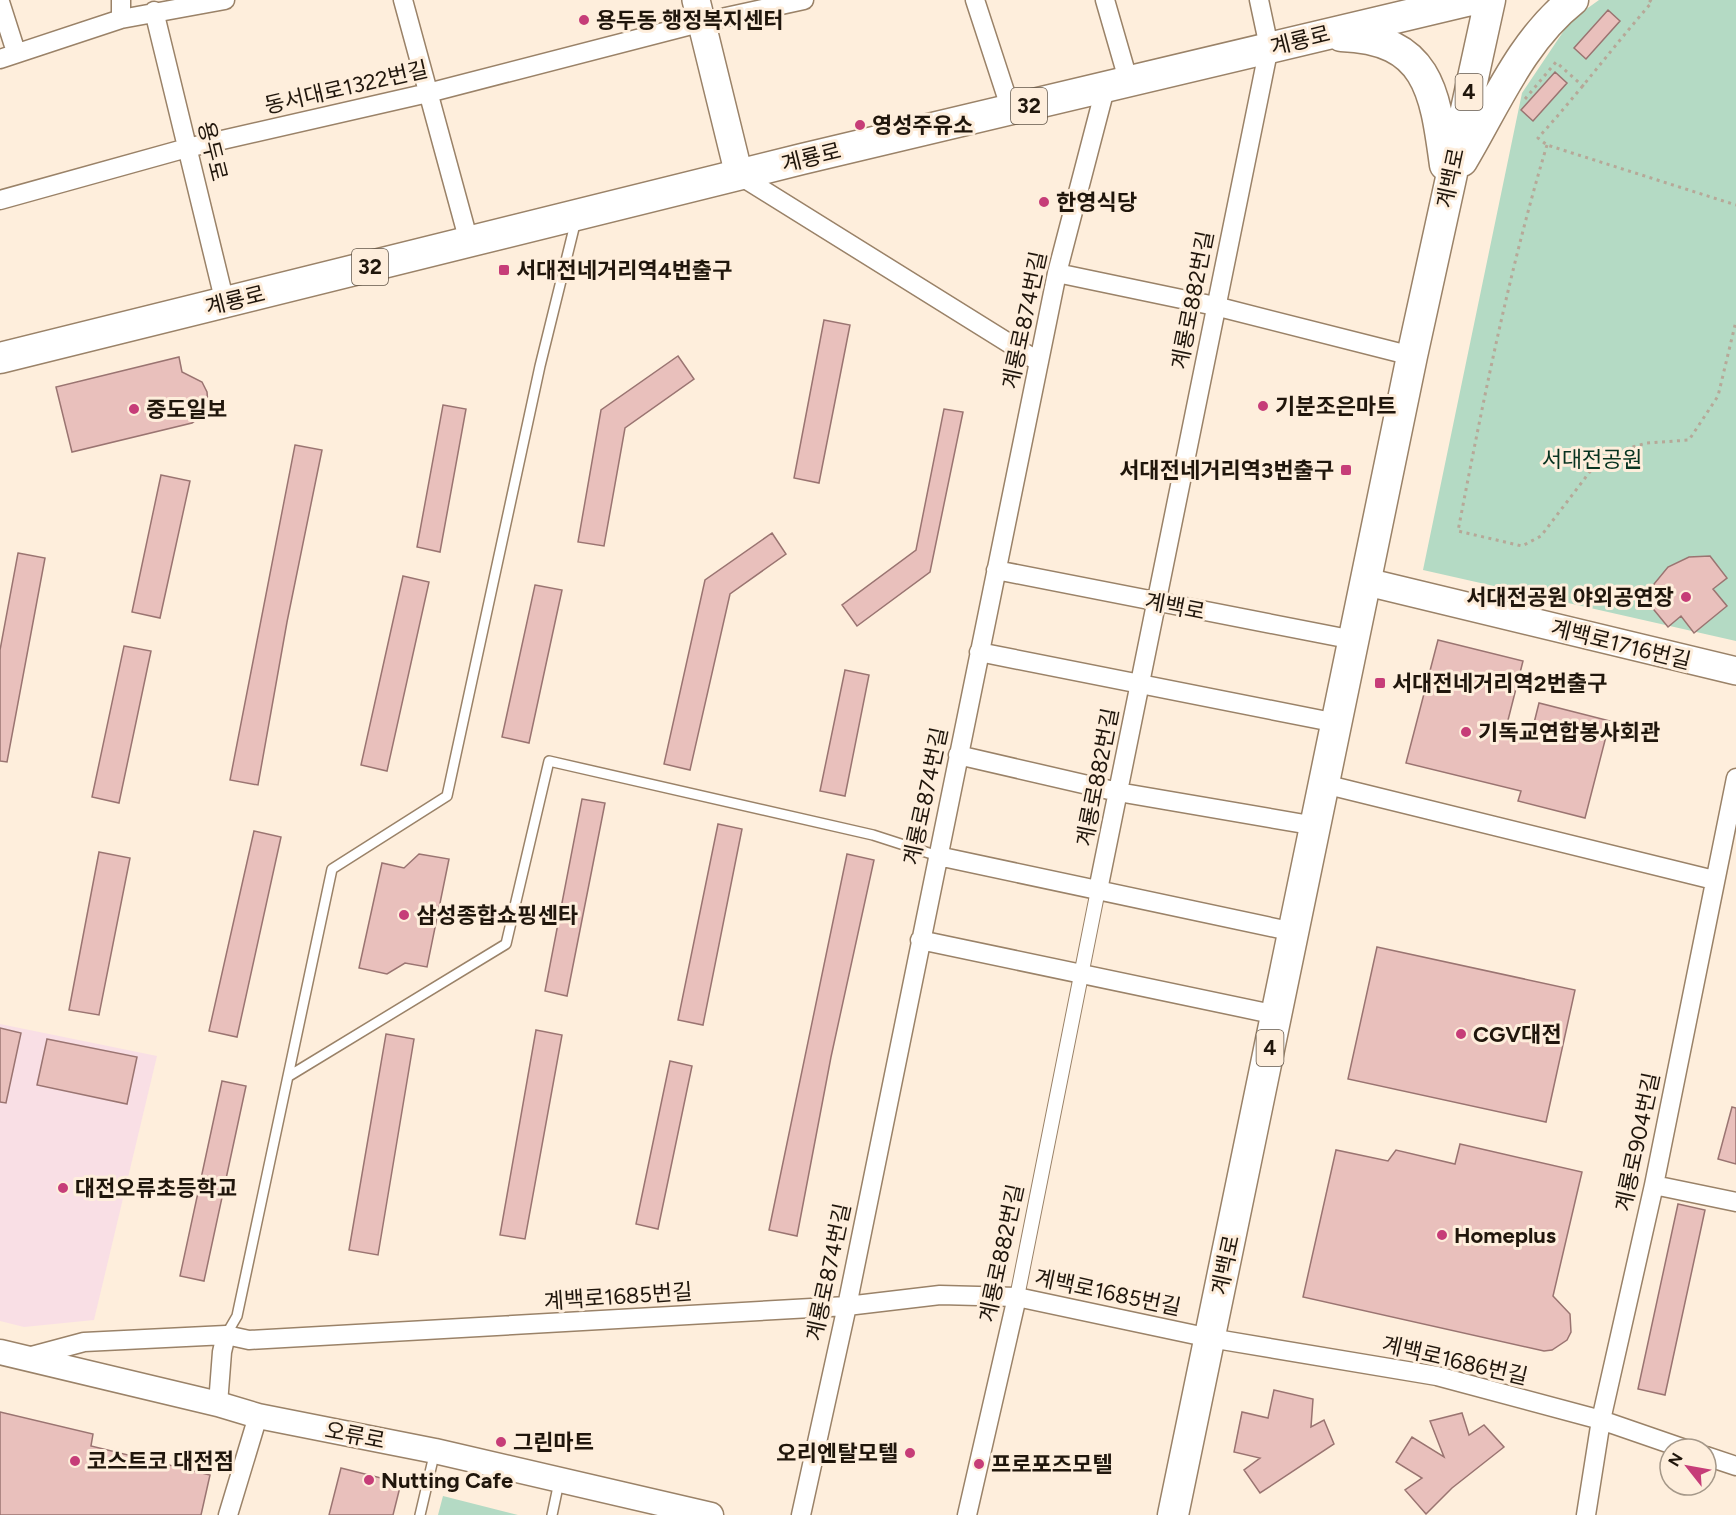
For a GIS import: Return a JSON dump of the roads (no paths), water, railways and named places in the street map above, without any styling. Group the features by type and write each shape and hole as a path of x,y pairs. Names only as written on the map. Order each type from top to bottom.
{"main road":[{"path":"1317,35 1390,0"},
{"name":"계룡로","path":"0,358 739,175 1117,86 1317,35 1472,0"},
{"name":"계백로","path":"1173,1515 1412,356 1490,0"},
{"path":"1448,185 1522,56 1539,32 1573,0"},
{"path":"700,11 739,175"},
{"path":"1317,35 1375,40 1395,48 1410,58 1425,75 1440,124 1448,185"},
{"name":"계백로1716번길","path":"1366,582 1736,671"}],"street":[{"path":"121,0 121,20"},
{"path":"0,2 8,56 154,11 225,0"},
{"path":"403,0 469,242"},
{"name":"동서대로1322번길","path":"0,200 187,148 428,93 700,11 804,0"},
{"path":"975,0 1011,110"},
{"path":"1105,0 1117,86"},
{"path":"1259,0 1269,47"},
{"name":"용두로","path":"154,11 225,303"},
{"name":"계룡로882번길","path":"967,1515 1017,1297 1269,47"},
{"name":"계룡로874번길","path":"801,1515 846,1306 1057,273 1117,86"},
{"name":"계룡로","path":"739,175 1039,362"},
{"path":"1057,273 1215,306 1412,356"},
{"name":"계백로","path":"996,570 1354,640"},
{"path":"980,652 1337,723"},
{"path":"958,755 1118,792 1316,826"},
{"name":"계룡로904번길","path":"1586,1515 1601,1420 1654,1185 1736,778"},
{"path":"1324,784 1714,880"},
{"path":"938,856 1293,932"},
{"path":"920,940 1082,972 1277,1015"},
{"path":"1654,1185 1736,1202"},
{"name":"계백로1685번길","path":"28,1357 84,1342 226,1335 249,1340 846,1306 940,1295 1017,1297 1210,1338"},
{"path":"218,1404 222,1352 226,1335"},
{"name":"계백로1686번길","path":"1210,1338 1437,1376 1601,1420 1658,1440"},
{"name":"오류로","path":"0,1352 218,1404 258,1416 435,1451 711,1515"},
{"path":"228,1515 258,1416"},
{"path":"1718,1460 1736,1467"}],"lane":[{"path":"226,1335 237,1316 332,868 447,796 540,366 578,215"},
{"path":"289,1076 506,944 549,761 873,835 938,856"},
{"path":"420,1515 435,1451"},
{"path":"552,1515 560,1480"}],"place":[{"name":"용두동 행정복지센터","path":"584,20"},
{"name":"영성주유소","path":"860,125"},
{"name":"한영식당","path":"1044,202"},
{"name":"서대전네거리역4번출구","path":"504,270"},
{"name":"기분조은마트","path":"1263,406"},
{"name":"중도일보","path":"134,409"},
{"name":"서대전네거리역3번출구","path":"1346,470"},
{"name":"서대전공원 야외공연장","path":"1686,597"},
{"name":"서대전네거리역2번출구","path":"1380,683"},
{"name":"기독교연합봉사회관","path":"1466,732"},
{"name":"삼성종합쇼핑센타","path":"404,915"},
{"name":"CGV대전","path":"1461,1034"},
{"name":"대전오류초등학교","path":"63,1188"},
{"name":"Homeplus","path":"1442,1235"},
{"name":"그린마트","path":"501,1442"},
{"name":"오리엔탈모텔","path":"910,1453"},
{"name":"코스트코 대전점","path":"75,1461"},
{"name":"프로포즈모텔","path":"979,1464"},
{"name":"Nutting Cafe","path":"369,1480"}],"park label":[{"name":"서대전공원","path":"1592,459"}]}
